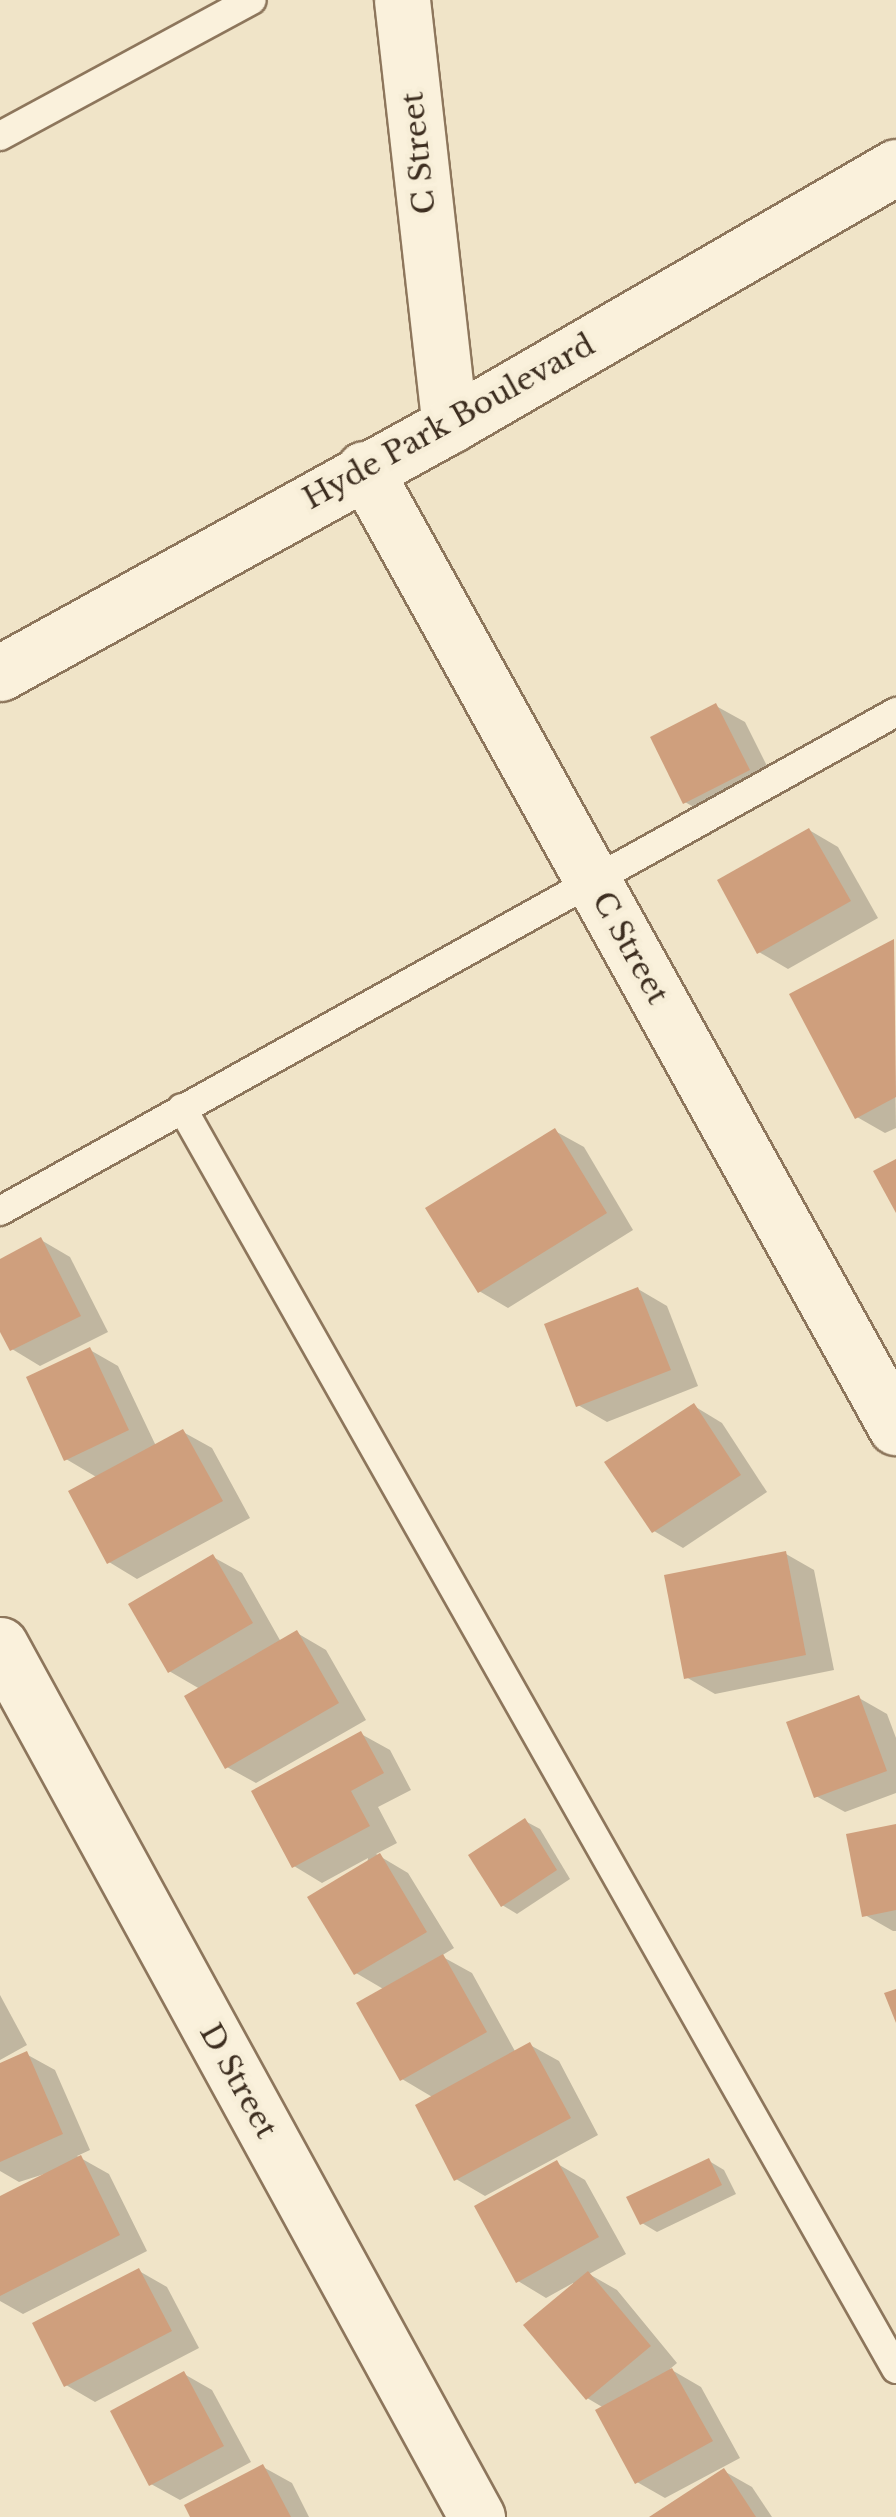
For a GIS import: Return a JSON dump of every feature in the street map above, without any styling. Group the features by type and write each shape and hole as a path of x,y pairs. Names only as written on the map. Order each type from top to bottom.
{"street":[{"name":"C Street","path":"402,0 450,425"},
{"name":"Hyde Park Boulevard","path":"0,673 450,425 896,167"},
{"name":"C Street","path":"364,469 896,1427"},
{"name":"D Street","path":"0,1645 460,2511"}],"lane":[{"path":"0,136 252,0"},
{"path":"0,1211 896,712"},
{"path":"182,1108 896,2369"}],"building":[{"path":"716,703 750,770 683,804 650,737"},
{"path":"809,828 851,901 757,954 717,880"},
{"path":"894,939 896,1097 855,1119 789,994"},
{"path":"555,1128 607,1213 478,1293 425,1208"},
{"path":"896,1159 896,1213 873,1171"},
{"path":"41,1237 81,1316 10,1351 0,1332 0,1259"},
{"path":"638,1287 671,1370 576,1407 544,1324"},
{"path":"90,1347 129,1430 64,1461 26,1377"},
{"path":"694,1403 741,1475 652,1533 604,1462"},
{"path":"183,1429 223,1501 107,1564 68,1491"},
{"path":"786,1551 806,1655 684,1679 664,1575"},
{"path":"213,1554 253,1623 168,1673 128,1604"},
{"path":"297,1630 339,1703 225,1769 184,1696"},
{"path":"859,1695 887,1771 814,1798 786,1722"},
{"path":"361,1731 384,1773 351,1791 370,1826 292,1868 251,1791"},
{"path":"525,1818 557,1870 501,1907 468,1855"},
{"path":"896,1824 896,1910 862,1917 846,1834"},
{"path":"380,1853 427,1932 354,1975 307,1897"},
{"path":"443,1954 487,2032 400,2081 356,2003"},
{"path":"896,1989 896,2023 884,1993"},
{"path":"530,2042 571,2118 454,2181 415,2105"},
{"path":"27,2051 63,2134 0,2162 0,2063"},
{"path":"81,2155 120,2235 0,2296 0,2196"},
{"path":"709,2158 722,2185 640,2225 626,2197"},
{"path":"557,2160 599,2237 516,2283 474,2206"},
{"path":"139,2268 172,2331 64,2387 32,2323"},
{"path":"588,2271 651,2346 586,2400 523,2325"},
{"path":"672,2368 713,2441 635,2484 595,2410"},
{"path":"184,2371 224,2446 149,2486 110,2411"},
{"path":"263,2464 291,2517 190,2517 184,2505"},
{"path":"724,2468 756,2517 649,2517"}]}
